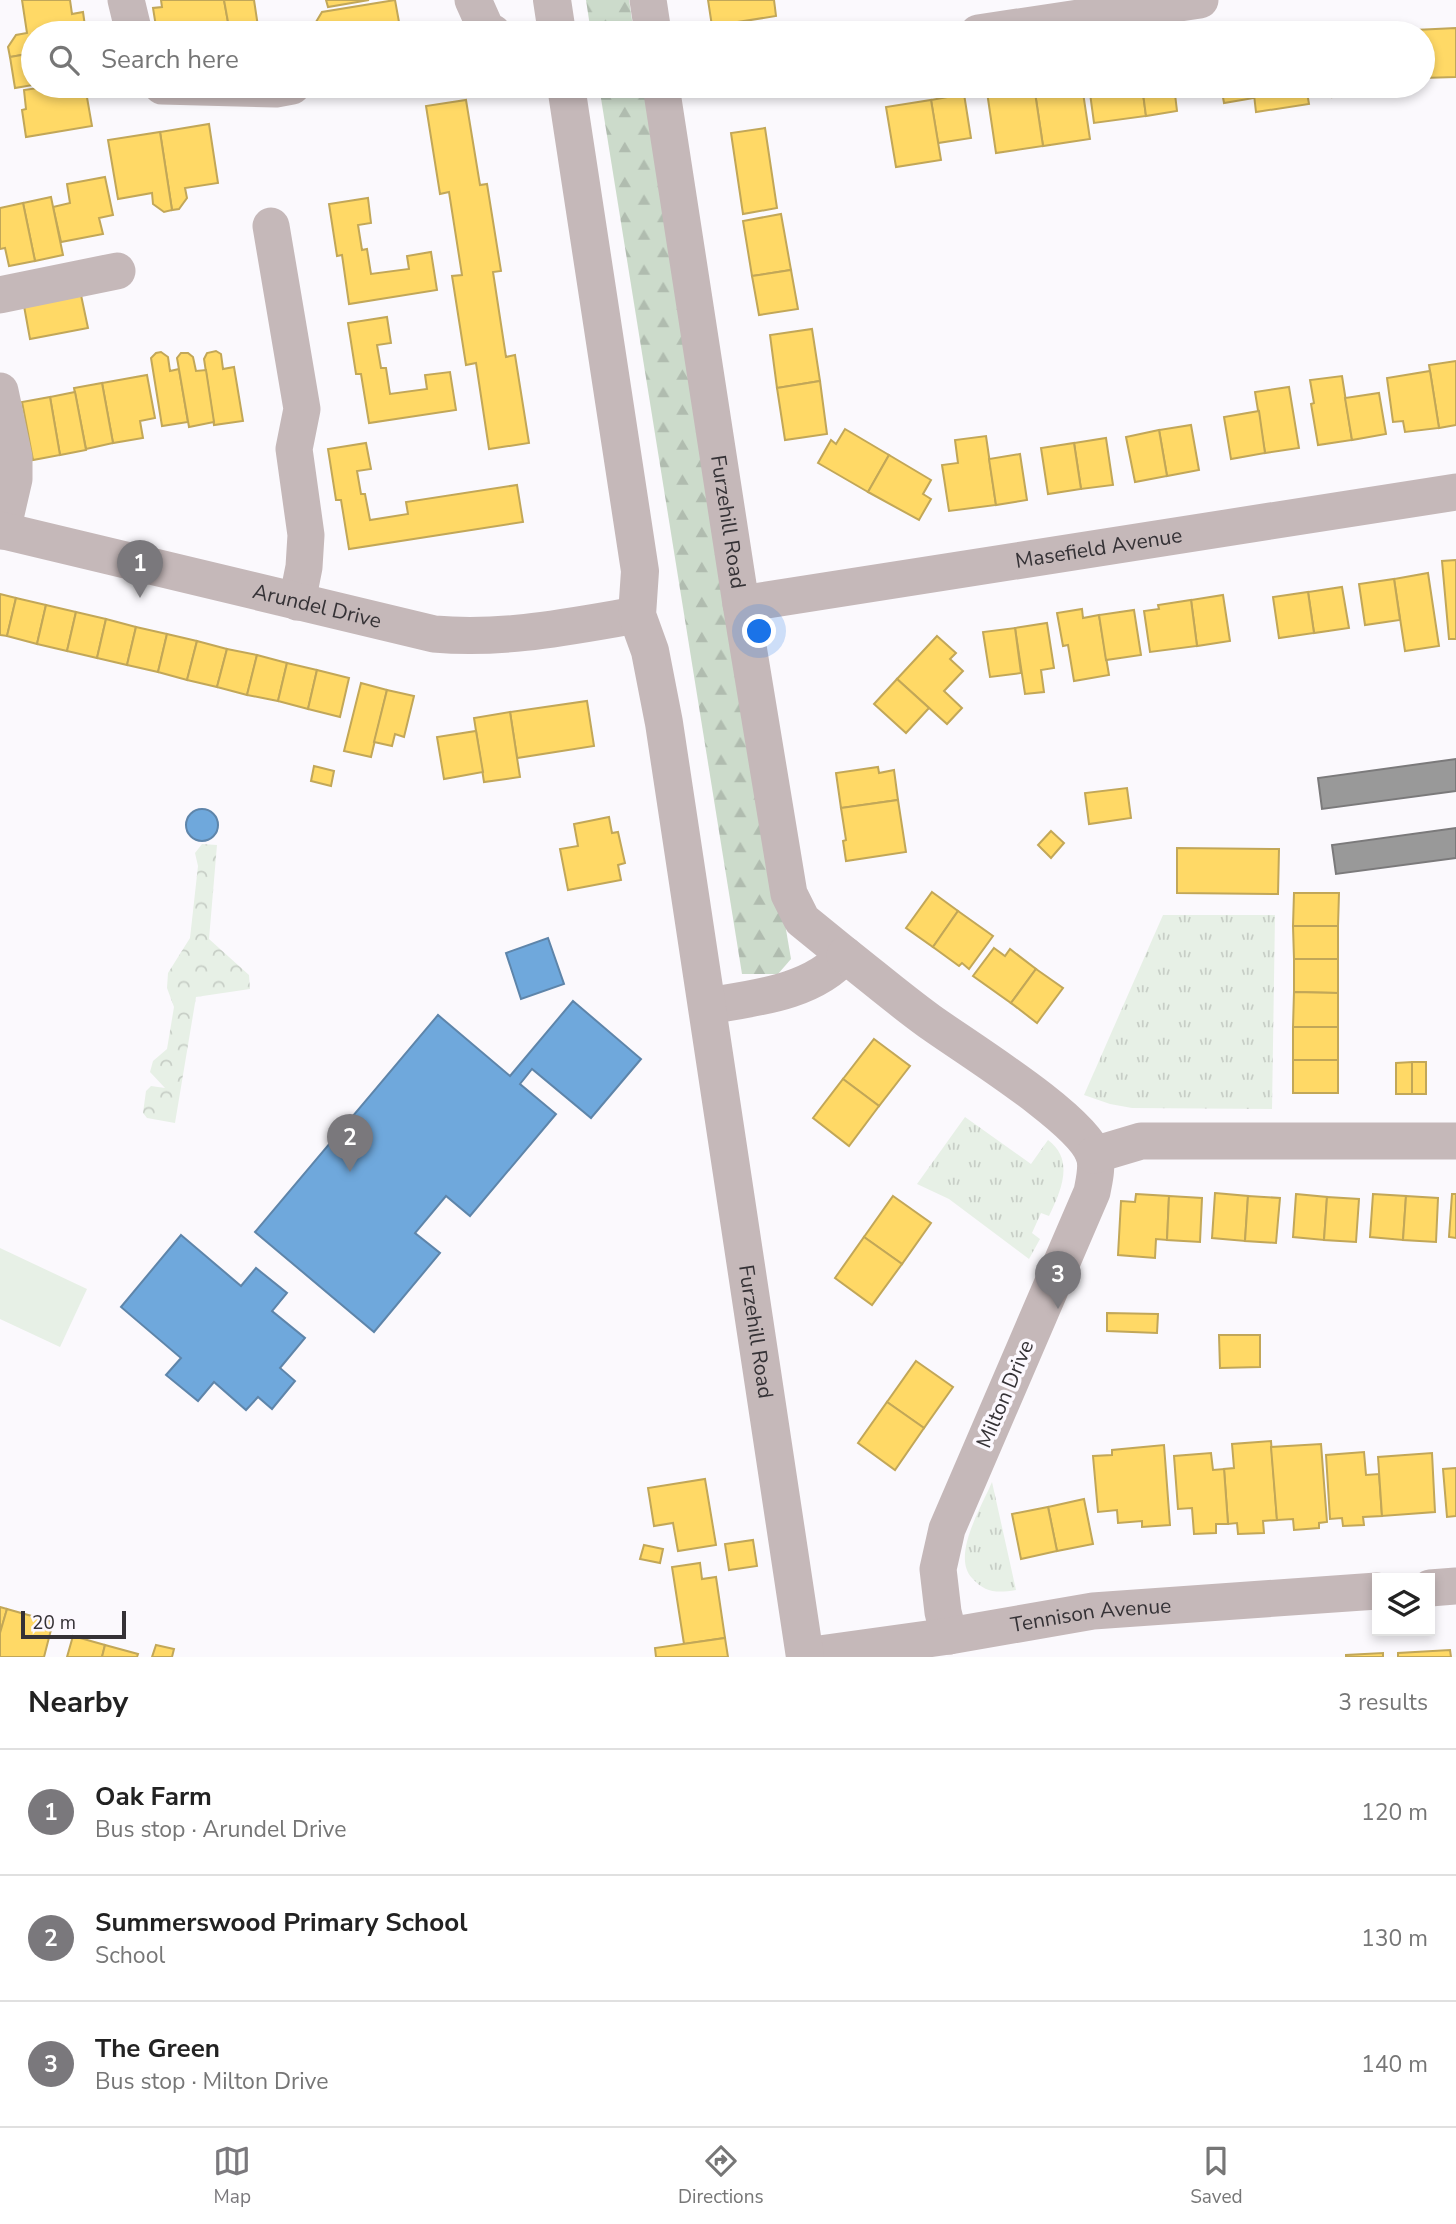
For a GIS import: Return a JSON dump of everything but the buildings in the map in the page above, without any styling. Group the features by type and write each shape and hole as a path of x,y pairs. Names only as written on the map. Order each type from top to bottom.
{"street":[{"path":"126,0 131,21"},
{"path":"552,0 555,21"},
{"path":"648,0 651,21"},
{"path":"1059,21 1200,0"},
{"name":"Furzehill Road","path":"568,98 640,571 637,615 650,651 664,723 805,1657"},
{"name":"Furzehill Road","path":"662,98 789,894 802,920 845,955"},
{"path":"271,226 302,409 294,449 306,535 304,567 297,602"},
{"path":"0,295 117,271"},
{"path":"0,391 14,457 14,479 1,530"},
{"name":"Masefield Avenue","path":"741,604 1456,492"},
{"name":"Arundel Drive","path":"1,530 434,634 472,637 513,635 637,615"},
{"path":"708,1006 818,979 834,968 845,955 927,1019 1058,1113 1079,1132 1094,1155 1141,1141 1456,1141"},
{"name":"Milton Drive","path":"949,1636 938,1569 947,1529 1092,1192 1094,1155"},
{"path":"1435,1588 1456,1587"},
{"name":"Tennison Avenue","path":"805,1657 1093,1611 1372,1591"}],"green space":[{"path":"586,0 629,0 632,21 589,21"},
{"path":"601,98 645,98 791,959 778,974 742,974"},
{"path":"202,844 217,845 209,939 249,975 250,989 196,997 175,1123 147,1118 143,1113 146,1091 151,1086 165,1088 150,1072 153,1061 167,1049 174,1007 167,988 168,973 190,938 198,866 195,853"},
{"path":"1163,915 1275,915 1272,1109 1132,1108 1084,1095"},
{"path":"965,1117 1031,1164 1048,1140 1061,1157 1063,1176 1058,1196 1049,1216 1041,1213 1032,1233 1040,1239 1029,1259 949,1199 917,1184"},
{"path":"0,1248 87,1289 60,1347 0,1319"},
{"path":"992,1482 1016,1590 987,1589 977,1583 966,1569 966,1544"}],"place":[{"name":"Oak Farm","path":"140,598"},
{"name":"Summerswood Primary School","path":"350,1172"},
{"name":"The Green","path":"1058,1309"}]}
